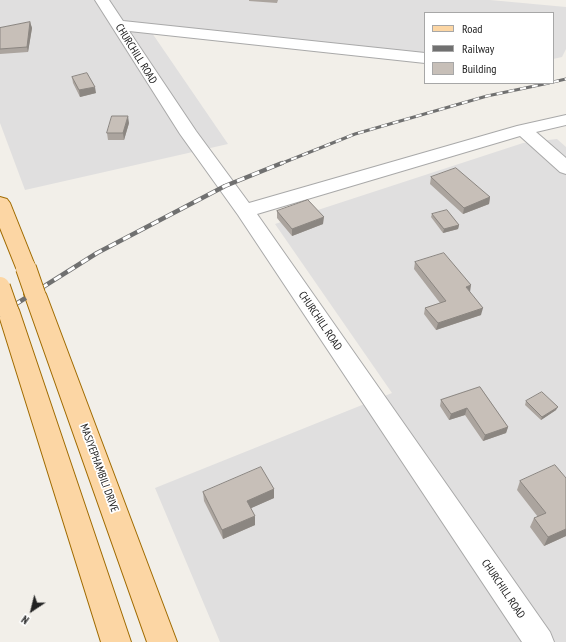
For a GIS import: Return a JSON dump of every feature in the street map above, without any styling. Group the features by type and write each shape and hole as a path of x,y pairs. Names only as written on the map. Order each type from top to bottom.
{"main road":[{"name":"MASIYEPHAMBILI DRIVE","path":"0,202 26,268 162,642"},
{"path":"0,287 116,642"}],"street":[{"name":"CHURCHILL ROAD","path":"102,0 166,102 225,186 245,211 539,642"},
{"path":"118,25 424,58"},
{"path":"245,211 523,130 566,120"},
{"path":"523,130 566,168"}],"shaded area":[{"path":"0,0 490,0 566,7 566,49 562,57 554,59 554,12 424,12 424,63 150,30 228,144 25,190 0,123"},
{"path":"557,139 566,147 566,642 220,642 155,488 392,393 275,224 523,143"}],"building":[{"path":"30,22 27,47 0,49 0,28"},
{"path":"87,73 95,87 79,90 72,77"},
{"path":"112,116 128,116 123,133 107,133"},
{"path":"456,168 490,197 464,208 431,177"},
{"path":"308,200 324,217 292,229 277,211"},
{"path":"447,210 459,225 444,229 432,214"},
{"path":"444,253 471,285 466,287 483,308 438,323 425,308 446,301 415,262"},
{"path":"480,387 508,427 485,435 467,408 451,414 441,400"},
{"path":"542,392 558,407 542,417 526,401"},
{"path":"555,465 566,478 566,529 548,537 534,518 546,513 520,481"},
{"path":"261,467 274,489 247,501 255,516 222,530 203,492"}],"railway":[{"path":"554,82 566,79"},
{"path":"280,164 355,134 487,96 544,84"},
{"path":"0,314 97,253 225,186 282,163"}]}
